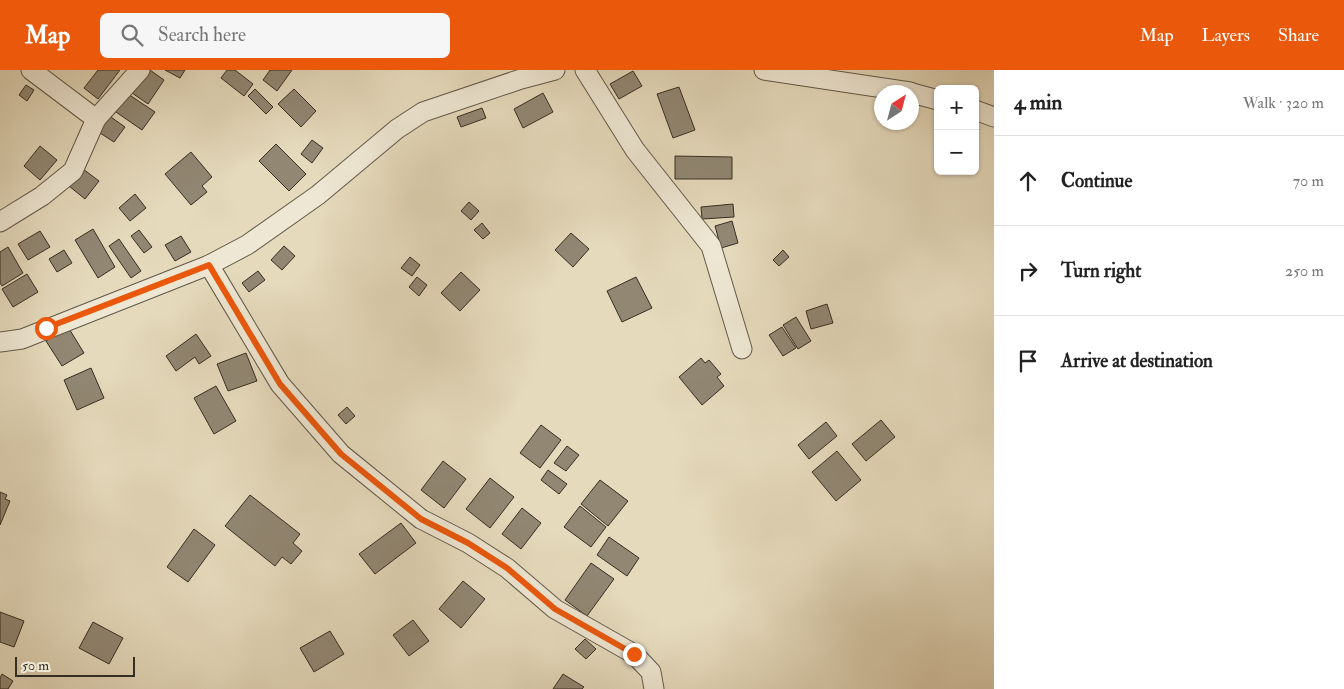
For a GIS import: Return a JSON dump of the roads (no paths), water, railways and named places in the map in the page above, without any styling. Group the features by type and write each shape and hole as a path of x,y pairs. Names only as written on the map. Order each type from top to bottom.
{"street":[{"path":"31,70 96,119"},
{"path":"0,222 42,196 74,171 96,119 140,70"},
{"path":"585,70 635,150 711,246 742,349"},
{"path":"764,70 874,87"},
{"path":"0,342 22,339 209,265 247,245 318,195 397,129 423,112 544,71"},
{"path":"919,95 934,99"},
{"path":"979,111 994,117"},
{"path":"209,265 280,384 341,454 421,519 468,543 507,568 555,609 634,654 651,672 654,689"}]}
